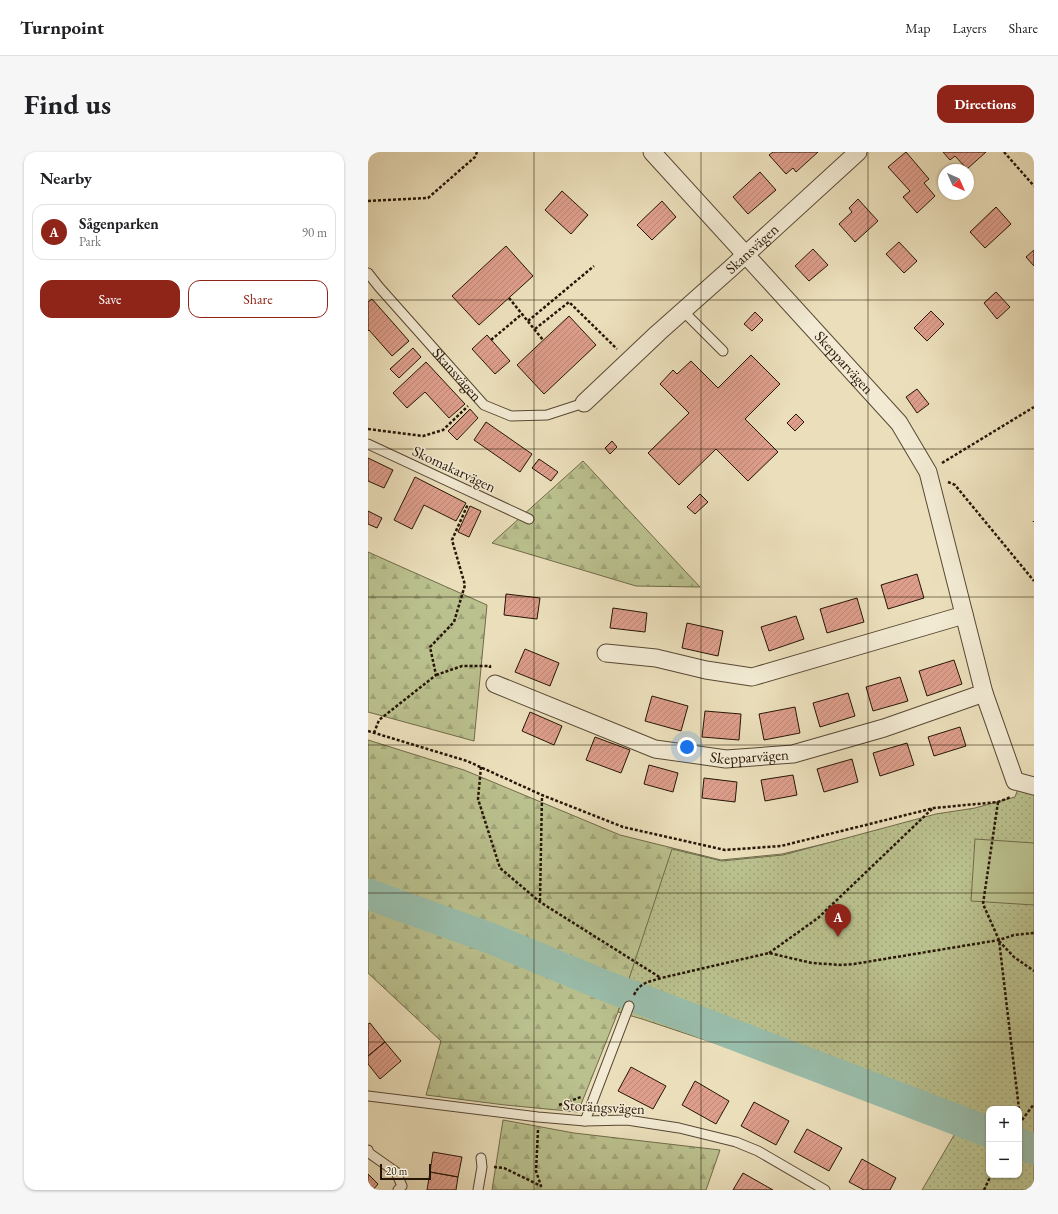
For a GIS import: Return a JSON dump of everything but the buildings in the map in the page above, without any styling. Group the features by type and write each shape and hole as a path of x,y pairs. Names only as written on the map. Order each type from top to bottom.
{"street":[{"name":"Skepparvägen","path":"652,152 899,423 928,472 984,693 1015,781"},
{"name":"Skansvägen","path":"584,403 628,361 858,152"},
{"path":"606,653 656,658 706,670 752,677 964,615"},
{"name":"Skepparvägen","path":"495,684 655,748 726,760 793,754 884,728 984,693"},
{"path":"1015,781 1034,786"}],"lane":[{"name":"Skansvägen","path":"368,273 378,288 484,405 511,416 547,415 584,403"},
{"path":"684,311 722,351"},
{"name":"Skomakarvägen","path":"368,444 529,518"},
{"path":"585,1122 629,1006"},
{"name":"Storängsvägen","path":"368,1096 538,1118 585,1122 627,1120 679,1128 736,1142 758,1151 825,1190"},
{"path":"368,1150 396,1172 402,1186 398,1190"},
{"path":"478,1190 482,1167 481,1158"}],"path":[{"path":"368,201 428,198 475,157 477,152"},
{"path":"1004,152 1034,186"},
{"path":"528,321 594,266"},
{"path":"509,298 544,340"},
{"path":"534,329 569,302 628,361"},
{"path":"491,340 522,314"},
{"path":"368,429 423,436 443,430 477,398"},
{"path":"928,472 1034,407"},
{"path":"928,472 955,485 1034,581"},
{"path":"436,675 430,647 454,622 465,585 452,540 473,493"},
{"path":"374,733 379,720 436,675 462,666 490,666 495,684"},
{"path":"368,731 481,767 623,827 725,850 781,846 934,808 998,802 1014,796 1015,781"},
{"path":"481,767 478,799 500,868 540,902 661,978"},
{"path":"540,902 542,794"},
{"path":"998,802 983,904 999,940 1019,1106"},
{"path":"638,988 645,983 661,978 769,953 818,918 934,808"},
{"path":"769,953 812,963 854,964 999,940 1014,934 1034,933"},
{"path":"999,940 1014,956 1034,971"},
{"path":"555,1106 596,1092"},
{"path":"1022,1120 1034,1104"},
{"path":"538,1118 536,1171 541,1188"},
{"path":"504,1168 541,1188"},
{"path":"984,1190 990,1178"}],"green space":[{"path":"583,461 700,587 636,586 492,543"},
{"path":"368,552 487,605 474,741 368,712"},
{"path":"368,740 464,770 620,835 721,860 782,854 903,825 630,976 618,1012 578,1112 426,1095 441,1041 368,973"},
{"path":"1019,786 1034,790 1034,1190 922,1190 960,1125 618,1012 672,849 722,861 783,855 936,814 975,808 1015,797"},
{"path":"975,839 1034,843 1034,905 971,901"},
{"path":"503,1120 574,1133 720,1150 706,1190 492,1190"}],"waterway":[{"path":"368,894 490,938 606,986 986,1131"},
{"path":"1022,1145 1034,1149"}],"place":[{"name":"Sågenparken","path":"838,937"}]}
